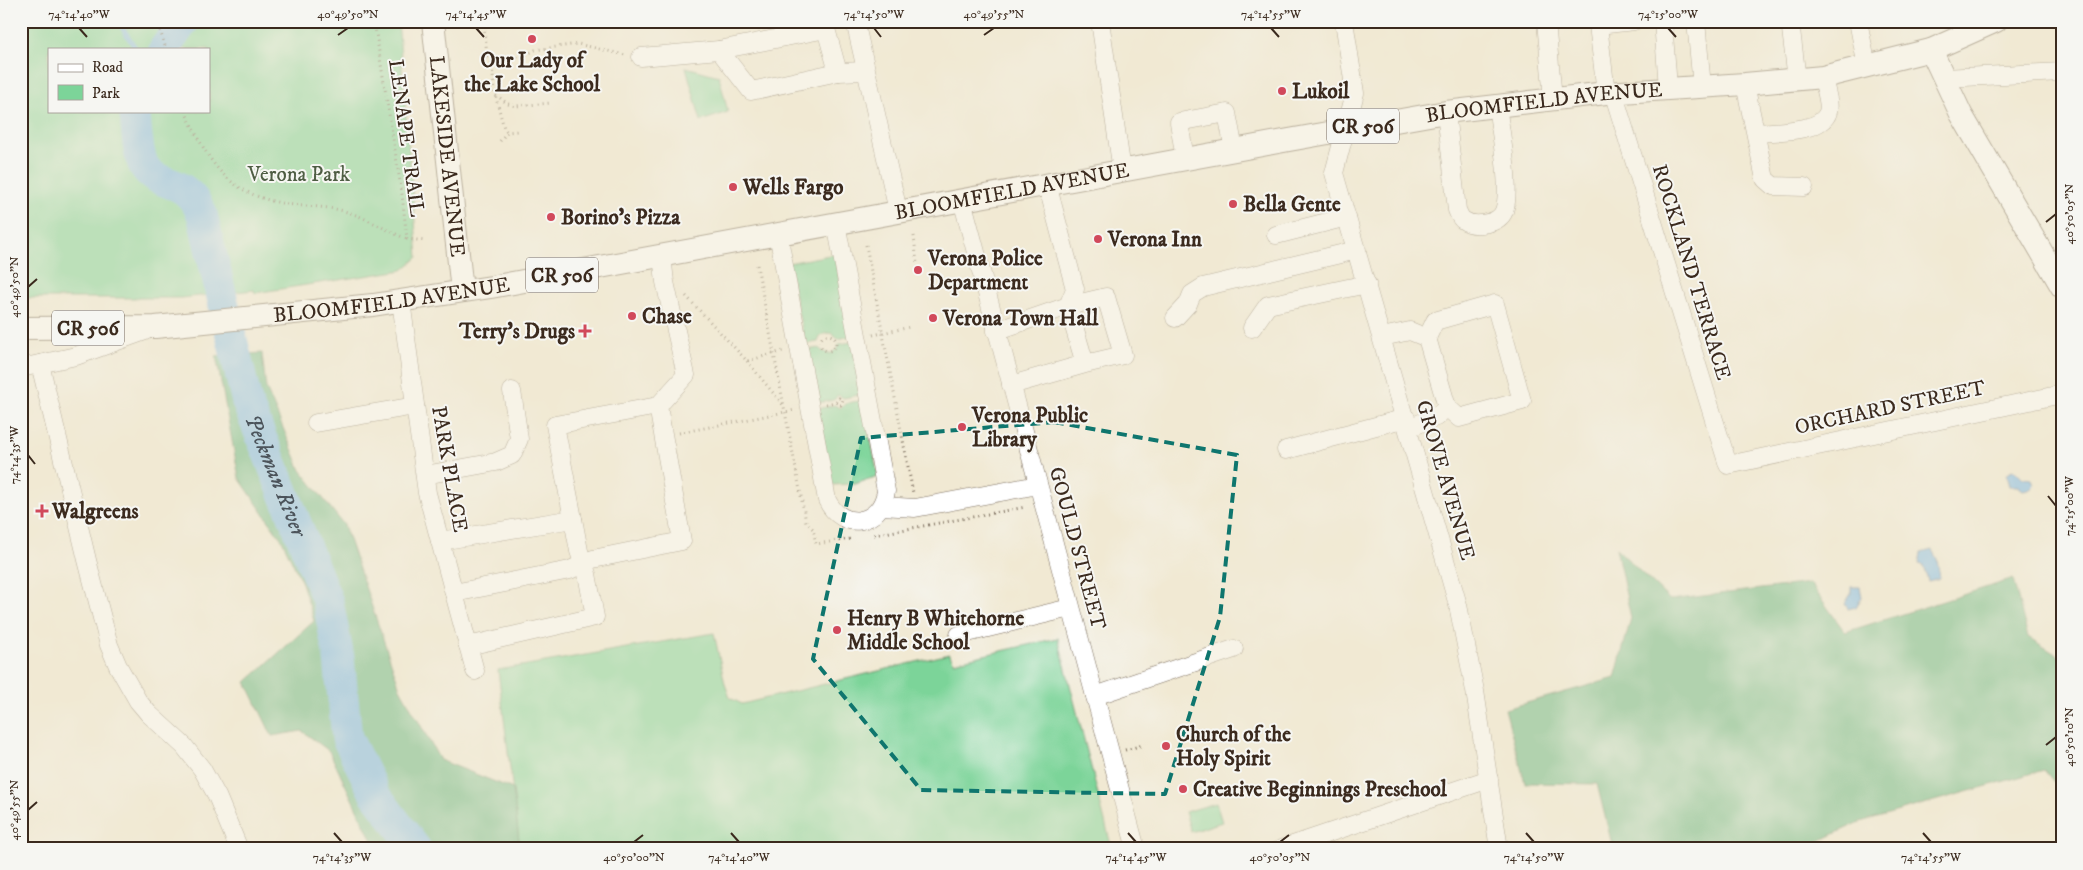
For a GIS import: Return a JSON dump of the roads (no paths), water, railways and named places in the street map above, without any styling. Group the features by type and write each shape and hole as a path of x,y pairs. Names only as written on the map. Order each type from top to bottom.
{"main road":[{"name":"LAKESIDE AVENUE","path":"433,21 462,291"},
{"name":"BLOOMFIELD AVENUE","path":"21,328 155,327 401,301 662,256 778,233 1446,112 1610,92 1745,84 1823,76 1867,67 1931,50 1985,24"},
{"path":"1931,50 1961,114 2062,287"}],"street":[{"path":"855,21 898,212"},
{"path":"1100,21 1122,171"},
{"name":"GROVE AVENUE","path":"1344,21 1355,93 1334,172 1458,605 1489,779 1499,849"},
{"path":"1546,21 1553,98"},
{"name":"ROCKLAND TERRACE","path":"1634,21 1598,25 1610,92 1728,465"},
{"path":"1663,21 1668,88"},
{"path":"1696,21 1702,87"},
{"path":"1790,21 1797,80"},
{"path":"1858,21 1867,67"},
{"path":"641,57 719,50 826,29 838,72"},
{"path":"719,50 751,91 838,72 866,71"},
{"path":"1944,78 2062,72"},
{"path":"1756,133 1811,127 1823,121 1829,110 1823,76"},
{"path":"1745,84 1766,179 1773,186 1804,187"},
{"path":"1446,112 1457,210 1461,219 1470,224 1488,223 1498,219 1504,210 1505,199 1506,174 1497,105"},
{"path":"1185,159 1179,122 1227,113 1234,150"},
{"path":"1047,184 1075,289 1068,306 1085,364"},
{"name":"GOULD STREET","path":"962,200 1010,385 1136,849"},
{"path":"1276,235 1347,217"},
{"path":"778,233 827,500 835,513 855,521 870,517 882,506 885,499 885,483 836,223"},
{"path":"1175,318 1188,304 1192,294 1203,287 1357,250"},
{"path":"468,646 596,617 573,519 555,425 658,406 686,375 665,282 662,256"},
{"path":"1252,328 1268,305 1367,284"},
{"path":"996,331 1068,306 1106,297 1123,355 1010,385"},
{"name":"PARK PLACE","path":"401,301 427,493 475,671"},
{"path":"1495,304 1522,401 1459,418 1447,407 1428,338 1434,321 1495,304"},
{"path":"21,368 76,356 155,327"},
{"path":"1382,337 1410,331 1428,338"},
{"path":"40,364 89,570 109,645 129,687 144,707 184,746 202,769 217,796 239,849"},
{"path":"425,475 496,462 512,455 519,439 512,391"},
{"name":"ORCHARD STREET","path":"1728,465 2062,394"},
{"path":"316,423 415,406"},
{"path":"454,593 570,570 593,559 682,541 658,406"},
{"path":"1286,450 1436,418 1447,407"},
{"path":"882,506 915,508 1038,485"},
{"path":"440,541 573,519"},
{"path":"959,635 1070,608"},
{"path":"1095,696 1234,650"},
{"path":"1280,849 1489,779"}],"water":[{"path":"2015,470 2023,478 2032,479 2034,484 2032,488 2023,490 2018,486 2010,486 2007,475 2010,471"},
{"path":"1932,550 1937,559 1940,578 1928,581 1924,565 1919,564 1921,553"},
{"path":"1852,587 1860,587 1862,597 1856,607 1848,609 1845,604 1852,592"}],"waterway":[{"path":"118,21 135,48"},
{"name":"Peckman River","path":"165,48 184,21"},
{"name":"Peckman River","path":"136,112 138,141 144,166 159,179 177,186 189,194 202,214 247,402 328,602 339,658 347,738 375,794 416,849"}],"place":[{"name":"Our Lady of the Lake School","path":"532,39"},
{"name":"Lukoil","path":"1282,91"},
{"name":"Wells Fargo","path":"733,187"},
{"name":"Bella Gente","path":"1233,204"},
{"name":"Borino's Pizza","path":"551,217"},
{"name":"Verona Inn","path":"1098,239"},
{"name":"Verona Police Department","path":"918,270"},
{"name":"Chase","path":"632,316"},
{"name":"Verona Town Hall","path":"933,318"},
{"name":"Terry's Drugs","path":"585,331"},
{"name":"Verona Public Library","path":"962,427"},
{"name":"Walgreens","path":"42,511"},
{"name":"Henry B Whitehorne Middle School","path":"837,630"},
{"name":"Church of the Holy Spirit","path":"1166,746"},
{"name":"Creative Beginnings Preschool","path":"1183,789"}],"park label":[{"name":"Verona Park","path":"299,174"}]}
